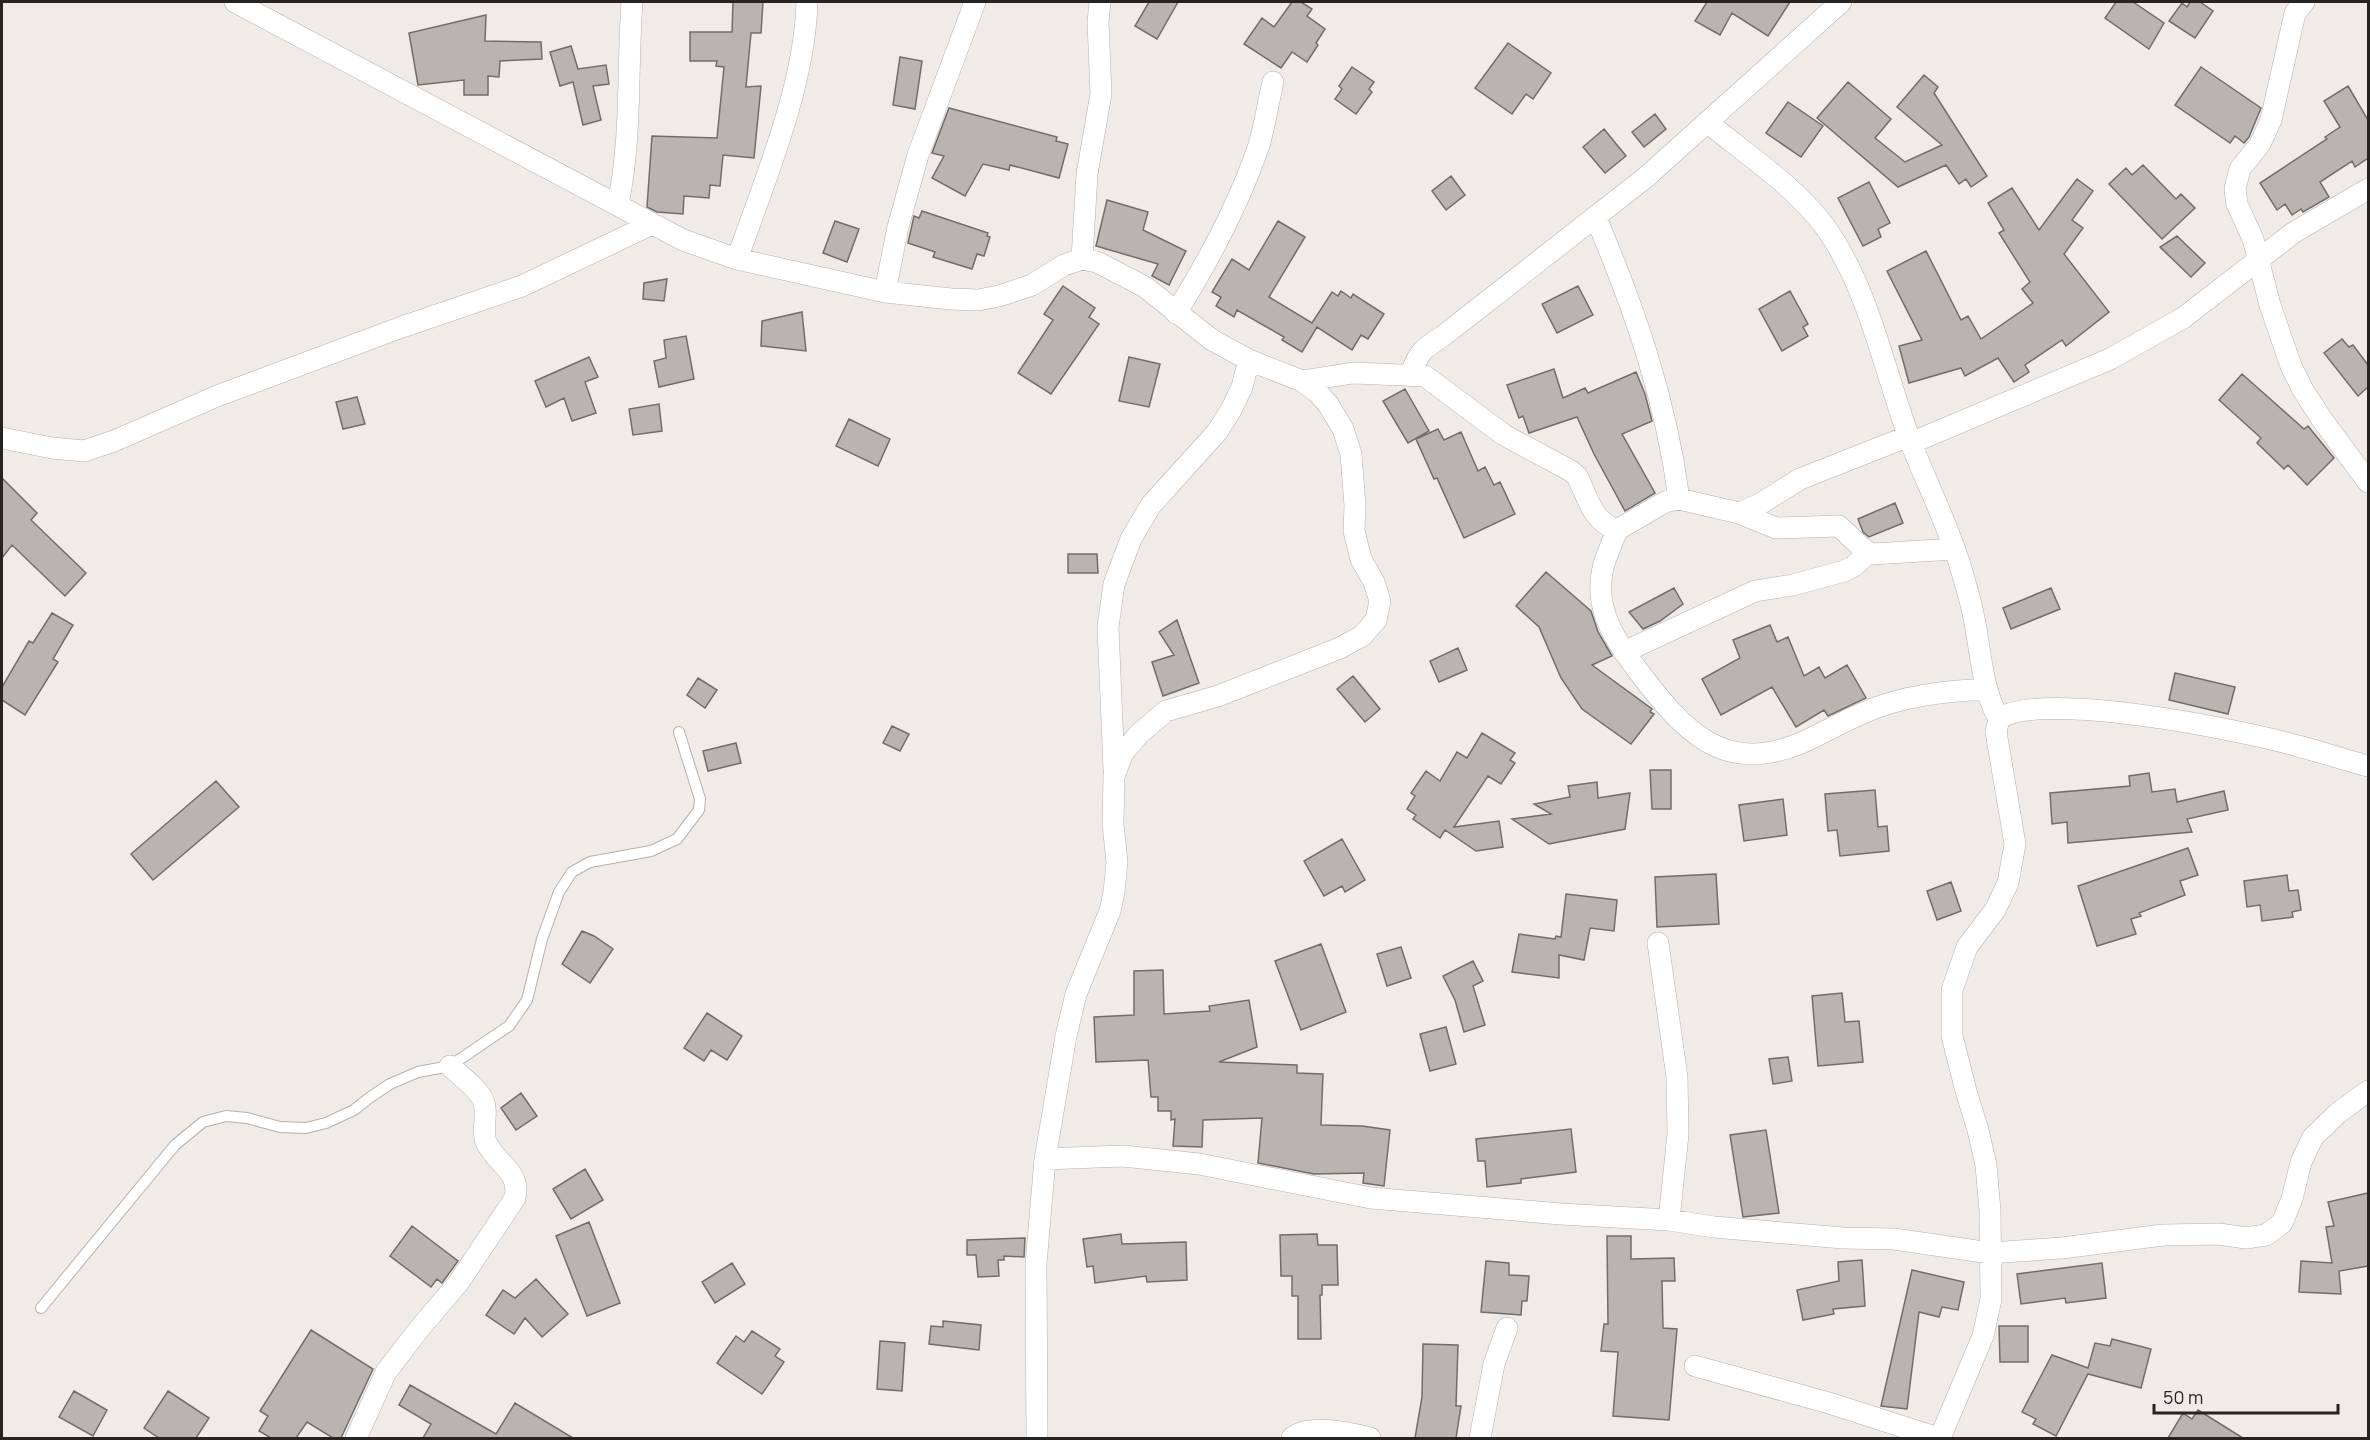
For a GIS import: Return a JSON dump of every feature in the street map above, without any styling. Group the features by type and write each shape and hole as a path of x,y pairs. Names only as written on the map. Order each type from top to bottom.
{"street":[{"path":"235,2 270,11 352,64 683,240 737,259 885,292 978,300 1032,285 1064,265 1082,259 1097,262 1145,287 1212,340 1249,360 1302,381 1317,392 1328,404 1343,429 1351,454 1355,506 1354,531 1361,559 1374,582 1380,601 1376,620 1362,636 1340,648 1218,696 1166,711 1138,734 1123,753 1114,776"},
{"path":"618,204 626,159 632,2"},
{"path":"737,259 789,102 807,29 807,2"},
{"path":"885,292 898,226 918,155 975,2"},
{"path":"1082,259 1087,174 1101,94 1098,22 1100,2"},
{"path":"1411,374 1416,358 1425,347 1443,336 1596,218 1841,2"},
{"path":"2304,2 2295,13 2271,120 2260,144 2240,169 2235,189 2237,204 2253,239 2270,305 2291,366 2315,409 2368,482"},
{"path":"1176,313 1202,272 1235,205 1259,143 1273,82"},
{"path":"1695,1366 1829,1403 1939,1438 1983,1336 1991,1299 1990,1211 1986,1165 1952,1036 1952,990 1967,947 1995,910 2008,883 2015,844 1996,732 1999,719 1987,689 1972,609 1955,549 1910,440 1847,262 1824,226 1791,190 1707,122"},
{"path":"1739,513 1760,504 1800,479 1910,440 2110,360 2183,318 2293,233 2368,189"},
{"path":"1596,218 1641,332 1673,453 1679,499"},
{"path":"2,438 52,448 84,451 114,441 217,396 402,327 522,286 652,224"},
{"path":"1037,1438 1036,1264 1045,1158 1066,1036 1076,994 1110,911 1117,862 1113,824 1114,776 1108,627 1114,584 1131,538 1151,505 1217,432 1231,410 1242,387 1249,360"},
{"path":"1302,381 1353,373 1425,376 1504,435 1571,471 1577,476 1595,515 1606,526 1617,530"},
{"path":"1868,553 1839,526 1776,528 1739,513 1679,499 1665,502 1617,530 1602,572 1600,595 1607,623 1624,652 1664,704 1693,731 1716,747 1744,755 1767,754 1798,744 1882,705 1926,694 1987,689"},
{"path":"1624,652 1755,591 1831,576 1849,569 1868,553 1955,549"},
{"path":"1999,719 2010,713 2037,708 2091,709 2239,732 2296,745 2368,766"},
{"path":"1658,943 1677,1077 1678,1134 1669,1220"},
{"path":"356,1438 386,1372 459,1282 515,1198 518,1186 513,1176 486,1141 485,1108 482,1099 450,1066"},
{"path":"1045,1158 1123,1156 1199,1164 1371,1198 1561,1214 1669,1220 1714,1227 1843,1238 1894,1239 1990,1253 2062,1248 2163,1235 2218,1234 2246,1238 2266,1235 2282,1223 2292,1199 2301,1162 2313,1137 2338,1113 2368,1091"},
{"path":"1480,1438 1494,1364 1507,1328"},
{"path":"1292,1438 1310,1429 1370,1438"}],"lane":[{"path":"41,1308 175,1145 203,1122 226,1116 247,1118 280,1127 306,1128 326,1123 354,1110 390,1084 418,1072 450,1066 509,1026 527,1000 542,939 559,892 572,872 590,862 651,851 677,839 699,810 700,798 679,732"}],"building":[{"path":"733,2 763,2 761,33 751,33 746,87 761,86 754,158 723,155 720,186 710,185 709,198 684,196 683,214 657,212 647,207 652,136 717,138 724,67 716,66 717,61 690,61 690,32 732,32"},
{"path":"1149,2 1178,2 1157,39 1135,26"},
{"path":"1292,2 1301,2 1312,9 1307,16 1325,29 1307,62 1292,52 1281,68 1244,44 1262,18 1274,27"},
{"path":"1707,2 1790,2 1768,36 1732,13 1720,35 1695,21"},
{"path":"2116,2 2133,2 2164,23 2149,49 2105,18"},
{"path":"2190,2 2200,2 2213,11 2195,38 2169,21 2182,3 2187,7"},
{"path":"486,15 485,41 541,42 542,59 500,61 499,77 488,76 488,95 464,95 464,80 418,85 409,33"},
{"path":"1508,43 1551,73 1533,99 1526,94 1512,114 1475,88"},
{"path":"571,46 578,69 606,65 609,84 593,86 601,120 583,125 573,82 560,86 550,52"},
{"path":"900,57 922,61 915,109 893,105"},
{"path":"1352,67 1374,82 1369,89 1372,92 1356,114 1335,99 1342,89 1339,86"},
{"path":"2201,67 2261,108 2249,137 2244,143 2235,136 2230,143 2175,105"},
{"path":"1924,75 1938,87 1934,93 1987,176 1971,187 1966,179 1959,184 1946,165 1898,187 1817,118 1848,82 1891,119 1875,138 1905,162 1942,145 1897,107"},
{"path":"2348,86 2368,120 2368,158 2355,167 2352,161 2320,182 2329,197 2303,212 2301,209 2292,215 2285,204 2277,210 2260,183 2327,139 2325,137 2340,127 2324,101"},
{"path":"1788,102 1823,126 1801,157 1766,133"},
{"path":"949,108 1057,137 1056,141 1068,144 1059,178 1010,165 1009,170 983,164 965,196 932,178 944,156 932,153"},
{"path":"1655,114 1666,129 1644,147 1632,132"},
{"path":"1604,129 1626,156 1605,173 1583,147"},
{"path":"2143,165 2176,199 2181,194 2195,208 2162,239 2109,184 2126,168 2132,175"},
{"path":"1451,176 1465,195 1446,210 1432,191"},
{"path":"2077,179 2093,191 2072,220 2083,228 2064,254 2109,312 2066,346 2062,340 2025,365 2029,372 2014,382 1998,358 1965,376 1961,368 1909,383 1899,346 1922,340 1887,271 1926,251 1961,320 1968,316 1981,339 2033,303 2022,289 2030,282 1999,233 2004,230 1988,203 2012,188 2039,230"},
{"path":"1869,182 1890,223 1878,229 1881,237 1863,246 1838,198"},
{"path":"1107,200 1148,212 1143,230 1186,251 1169,285 1152,276 1158,264 1096,246"},
{"path":"922,211 988,233 987,236 990,237 984,256 977,254 972,269 933,257 935,252 908,243 914,216 919,218"},
{"path":"835,221 859,229 847,262 823,253"},
{"path":"1278,221 1305,237 1269,297 1312,323 1332,292 1338,296 1341,291 1351,298 1353,294 1384,314 1368,339 1361,335 1352,350 1317,327 1302,352 1282,340 1284,337 1237,310 1234,317 1216,306 1221,297 1212,292 1232,259 1249,270"},
{"path":"2177,236 2205,263 2191,277 2160,247"},
{"path":"667,279 664,301 643,299 644,283"},
{"path":"1063,286 1095,308 1089,317 1099,324 1051,394 1018,373 1053,320 1044,314"},
{"path":"1578,286 1593,315 1557,333 1542,304"},
{"path":"1790,291 1808,324 1803,327 1808,336 1782,351 1759,309"},
{"path":"802,312 806,351 761,346 762,321"},
{"path":"686,336 694,379 659,387 654,361 666,358 664,340"},
{"path":"2342,339 2349,347 2353,345 2368,365 2368,387 2358,396 2324,353"},
{"path":"589,357 598,377 585,382 596,413 572,421 564,398 546,407 535,381"},
{"path":"1129,357 1160,364 1149,407 1119,401"},
{"path":"1554,369 1563,398 1585,388 1588,393 1636,372 1652,421 1622,434 1655,493 1625,511 1577,417 1529,433 1523,416 1519,418 1507,385"},
{"path":"2242,374 2304,429 2308,426 2334,458 2307,485 2288,465 2284,469 2257,443 2261,438 2219,400"},
{"path":"1405,389 1429,431 1408,443 1383,401"},
{"path":"357,397 365,424 343,429 336,402"},
{"path":"659,404 662,431 633,435 629,409"},
{"path":"849,419 890,439 878,466 836,446"},
{"path":"1438,429 1444,440 1461,432 1478,471 1485,467 1494,485 1500,482 1515,514 1464,538 1437,478 1434,479 1416,439"},
{"path":"2,478 37,513 31,520 86,573 65,596 12,545 2,558"},
{"path":"1895,503 1903,523 1869,537 1863,532 1858,519"},
{"path":"1068,554 1097,554 1098,573 1068,573"},
{"path":"1546,572 1591,611 1598,632 1612,656 1592,665 1652,709 1650,712 1654,714 1631,744 1582,709 1561,678 1539,627 1516,606"},
{"path":"1674,588 1683,604 1660,621 1643,629 1629,612"},
{"path":"2051,588 2060,609 2011,629 2003,608"},
{"path":"52,613 73,625 53,659 58,662 25,715 2,700 2,687 29,641 33,643"},
{"path":"1177,620 1199,683 1163,696 1152,662 1174,655 1159,632"},
{"path":"1770,625 1777,642 1788,637 1804,676 1819,667 1825,678 1847,665 1866,698 1828,716 1824,710 1796,727 1772,687 1721,715 1702,679 1740,658 1733,640"},
{"path":"1458,648 1467,670 1439,682 1430,661"},
{"path":"2175,673 2235,687 2228,714 2169,700"},
{"path":"1353,676 1380,709 1365,722 1337,689"},
{"path":"698,678 717,690 705,708 687,695"},
{"path":"892,726 909,734 900,751 883,743"},
{"path":"1482,733 1515,753 1510,760 1515,763 1501,784 1488,776 1454,827 1499,821 1503,847 1476,851 1445,830 1440,838 1413,819 1416,815 1407,809 1415,796 1411,793 1426,771 1440,781 1457,752 1467,758"},
{"path":"736,743 741,763 708,771 703,751"},
{"path":"1650,770 1671,770 1671,809 1652,809"},
{"path":"2149,773 2152,792 2175,789 2177,802 2224,791 2228,810 2187,819 2192,832 2068,843 2067,822 2052,824 2050,793 2130,786 2129,776"},
{"path":"216,781 239,807 153,880 131,854"},
{"path":"1597,782 1598,798 1630,793 1625,829 1549,844 1512,819 1551,814 1534,804 1570,797 1568,786"},
{"path":"1875,790 1878,827 1887,826 1889,851 1840,856 1837,830 1828,831 1825,794"},
{"path":"1783,799 1787,835 1744,841 1739,805"},
{"path":"1342,839 1365,880 1345,892 1342,886 1324,896 1304,861"},
{"path":"2188,848 2198,875 2180,881 2185,895 2139,913 2141,916 2131,919 2136,934 2097,946 2078,886"},
{"path":"1716,874 1719,924 1657,927 1655,877"},
{"path":"2287,875 2289,891 2298,890 2301,910 2292,912 2293,917 2262,921 2260,905 2247,907 2244,881"},
{"path":"1951,882 1961,911 1937,920 1927,891"},
{"path":"1566,894 1617,900 1614,931 1590,928 1584,960 1559,955 1559,978 1512,972 1519,934 1555,939 1556,936 1561,937"},
{"path":"582,931 613,949 590,983 562,964"},
{"path":"1321,944 1346,1012 1301,1030 1275,961"},
{"path":"1401,947 1411,978 1387,986 1377,954"},
{"path":"1473,961 1483,981 1473,986 1485,1025 1464,1032 1455,1000 1443,976"},
{"path":"1163,970 1164,1014 1210,1011 1209,1006 1249,1000 1257,1047 1219,1062 1297,1065 1297,1073 1323,1074 1321,1125 1362,1126 1390,1130 1384,1186 1363,1183 1364,1173 1314,1174 1258,1163 1262,1118 1203,1120 1202,1147 1173,1146 1175,1119 1171,1120 1171,1111 1158,1111 1158,1097 1151,1097 1148,1060 1096,1062 1094,1017 1134,1015 1134,971"},
{"path":"1842,993 1845,1022 1859,1021 1863,1062 1818,1066 1812,996"},
{"path":"707,1013 742,1036 727,1060 711,1050 704,1061 684,1048"},
{"path":"1446,1027 1456,1064 1430,1071 1420,1034"},
{"path":"1788,1057 1792,1081 1773,1084 1769,1059"},
{"path":"521,1093 537,1116 516,1130 501,1108"},
{"path":"1571,1129 1576,1172 1521,1179 1521,1183 1487,1187 1485,1161 1478,1161 1476,1139"},
{"path":"1766,1130 1779,1213 1743,1217 1730,1135"},
{"path":"585,1169 603,1200 571,1219 553,1189"},
{"path":"2368,1193 2368,1266 2339,1271 2341,1294 2299,1292 2301,1261 2332,1263 2326,1227 2334,1226 2328,1202"},
{"path":"589,1222 620,1303 587,1316 556,1236"},
{"path":"412,1226 458,1261 442,1283 437,1279 431,1287 390,1256"},
{"path":"1121,1234 1122,1244 1186,1242 1187,1280 1147,1282 1146,1276 1095,1283 1093,1266 1087,1267 1083,1239"},
{"path":"1317,1234 1318,1245 1337,1245 1338,1285 1322,1285 1322,1295 1320,1295 1321,1339 1298,1339 1298,1296 1292,1296 1292,1276 1281,1276 1280,1235"},
{"path":"1607,1236 1631,1236 1631,1259 1674,1258 1675,1281 1662,1281 1663,1328 1677,1329 1669,1420 1613,1416 1618,1352 1601,1351 1604,1324 1608,1324"},
{"path":"1025,1238 1024,1257 1004,1256 1004,1260 998,1260 999,1276 978,1277 976,1255 967,1255 967,1240"},
{"path":"1862,1260 1865,1306 1833,1309 1834,1314 1803,1320 1797,1290 1839,1281 1838,1262"},
{"path":"1486,1261 1509,1263 1509,1275 1529,1276 1527,1301 1522,1301 1521,1315 1481,1312"},
{"path":"732,1263 745,1284 715,1303 702,1282"},
{"path":"2102,1263 2106,1298 2066,1303 2065,1298 2021,1304 2017,1274"},
{"path":"1912,1270 1964,1282 1958,1310 1942,1307 1939,1317 1919,1312 1907,1409 1881,1406"},
{"path":"536,1279 568,1314 542,1337 525,1318 514,1334 486,1315 503,1290 515,1298"},
{"path":"943,1321 981,1325 979,1350 929,1344 931,1326 943,1327"},
{"path":"1999,1326 2028,1326 2028,1362 2000,1362"},
{"path":"311,1330 373,1369 341,1438 333,1438 307,1422 296,1438 271,1438 259,1431 268,1416 260,1411"},
{"path":"752,1331 780,1349 775,1356 784,1362 762,1394 717,1363 736,1336 744,1342"},
{"path":"2112,1339 2151,1349 2141,1388 2088,1374 2056,1436 2033,1424 2036,1419 2022,1412 2052,1355 2088,1368 2095,1343 2110,1346"},
{"path":"880,1341 905,1343 902,1391 877,1389"},
{"path":"1423,1344 1458,1345 1456,1406 1461,1406 1456,1438 1415,1438 1422,1397"},
{"path":"410,1385 496,1434 515,1403 573,1438 423,1438 431,1424 399,1405"},
{"path":"74,1391 107,1410 93,1436 59,1417"},
{"path":"168,1391 209,1418 196,1438 159,1438 144,1428"},
{"path":"2198,1410 2243,1438 2168,1438 2183,1413 2192,1419"}]}
